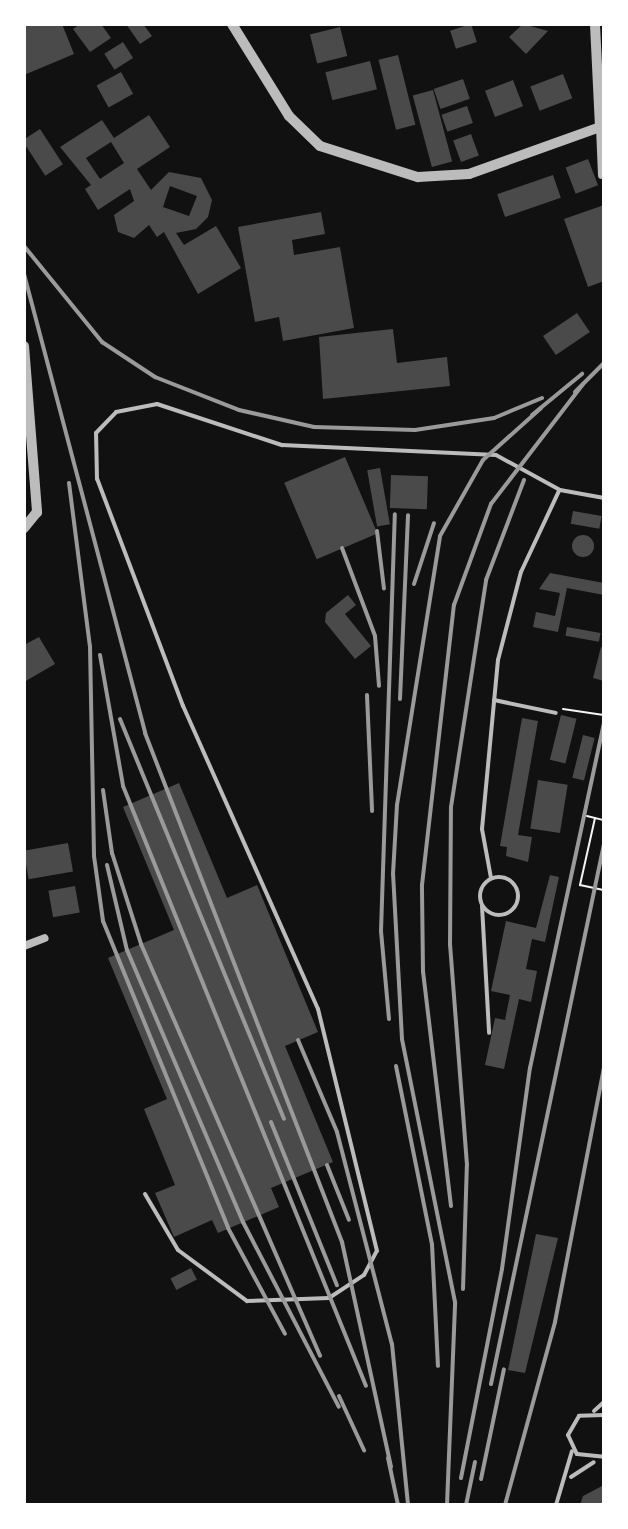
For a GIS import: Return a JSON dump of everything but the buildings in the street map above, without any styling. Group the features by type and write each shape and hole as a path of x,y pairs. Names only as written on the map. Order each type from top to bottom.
{"street":[{"path":"232,24 289,116 320,146 361,164 418,177 469,174 600,127"},
{"path":"595,24 603,176"},
{"path":"24,346 37,512 24,528"},
{"path":"24,946 45,938"}],"lane":[{"path":"145,1194 178,1250 247,1301 329,1298 364,1275 377,1251 318,1009 183,706 97,479 96,433 116,412 157,404 282,445 496,455 560,490 604,498"},
{"path":"489,1033 479,893 491,878 482,829 494,700 521,572 560,490"},
{"path":"494,700 556,713"},
{"path":"482,906 503,915 517,903 510,880 491,878"},
{"path":"556,1505 570,1479 573,1421 593,1412 604,1402"},
{"path":"593,1412 604,1415"},
{"path":"572,1449 596,1460"},
{"path":"570,1479 604,1457"}],"path":[{"path":"556,713 567,707 604,715"},
{"path":"587,816 603,820"},
{"path":"595,818 580,885 604,890"}],"railway":[{"path":"24,246 102,342 155,377 239,410 314,427 415,430 494,418 542,398"},
{"path":"24,274 145,733 342,1242 391,1467"},
{"path":"575,392 604,363"},
{"path":"532,415 582,374"},
{"path":"451,1206 423,972 422,885 454,605 491,504 583,384"},
{"path":"447,1505 455,1302 402,1039 393,874 397,805 440,536 483,460 541,408"},
{"path":"463,1289 467,1165 450,945 451,807 486,580 524,480"},
{"path":"69,483 90,646 94,856 103,921 228,1228 285,1334"},
{"path":"389,1019 381,931 395,514"},
{"path":"400,699 408,515"},
{"path":"414,584 434,523"},
{"path":"377,531 384,589"},
{"path":"342,548 375,636 379,686"},
{"path":"100,655 123,786 366,1386"},
{"path":"367,695 372,811"},
{"path":"120,719 284,1119"},
{"path":"461,1478 502,1269 530,1068 604,723"},
{"path":"103,790 112,853 141,944 320,1356"},
{"path":"491,1384 604,844"},
{"path":"107,865 127,950 243,1222 339,1407"},
{"path":"298,1040 337,1132 392,1344 408,1505"},
{"path":"396,1066 432,1244 438,1366"},
{"path":"505,1505 555,1322 604,1068"},
{"path":"271,1122 337,1285"},
{"path":"327,1165 349,1220"},
{"path":"481,1479 504,1369"},
{"path":"339,1396 364,1450"},
{"path":"388,1458 398,1505"},
{"path":"466,1505 475,1462"}]}
